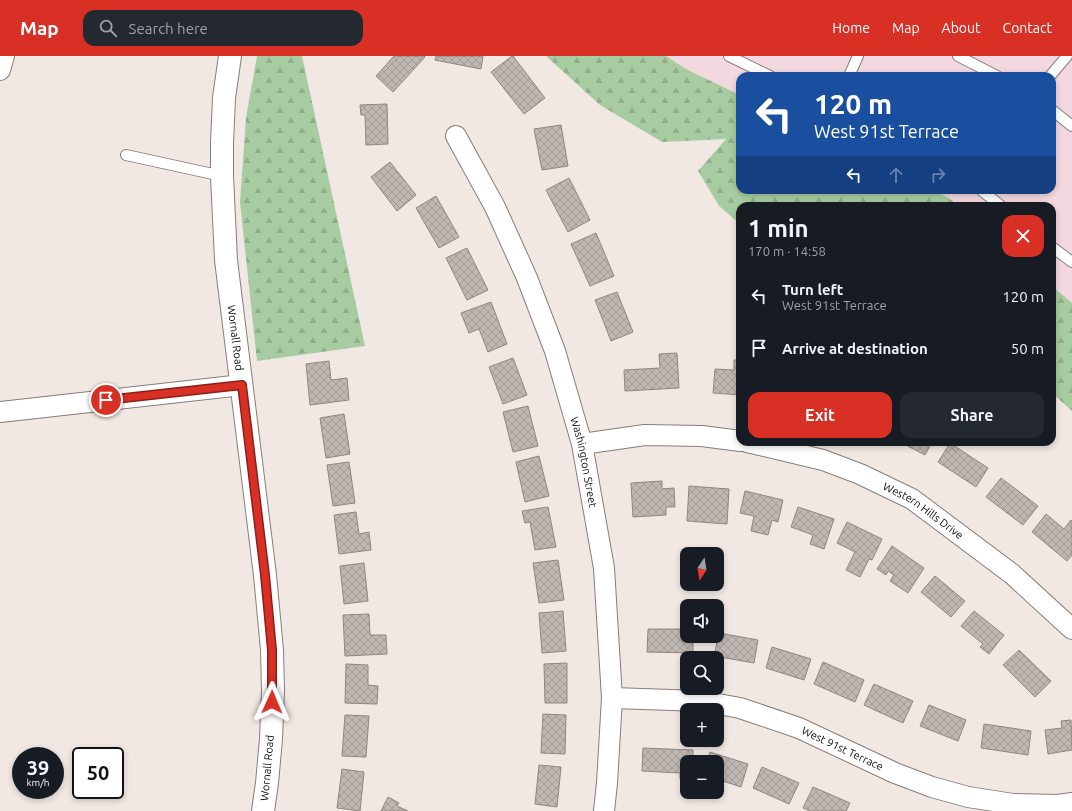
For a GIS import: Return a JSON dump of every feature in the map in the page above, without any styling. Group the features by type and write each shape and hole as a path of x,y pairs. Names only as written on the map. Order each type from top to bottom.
{"main road":[{"name":"Wornall Road","path":"230,56 224,98 222,143 226,260 265,575 272,650 273,690 267,783 263,811"}],"street":[{"path":"0,70 4,56"},
{"name":"Washington Street","path":"456,136 495,207 527,278 555,352 582,444 604,568 612,698 604,811"},
{"path":"0,412 242,385"},
{"path":"582,444 645,435 702,436 736,440"},
{"name":"Western Hills Drive","path":"764,446 823,460 860,474 912,499 1012,574 1072,628"},
{"name":"West 91st Terrace","path":"612,698 702,701 740,708 799,728 895,773 932,787 968,797 1013,804 1058,805 1072,803"}],"lane":[{"path":"729,56 762,72"},
{"path":"851,72 858,56"},
{"path":"958,56 989,72"},
{"path":"1053,72 1067,56"},
{"path":"1056,113 1072,126"},
{"path":"126,155 222,176"},
{"path":"986,194 996,202"},
{"path":"1056,249 1072,262"}],"shaded area":[{"path":"666,56 1072,56 1072,303 1056,289 1056,202 954,202 941,194 1056,194 1056,72 736,72 736,93 686,69"}],"green space":[{"path":"257,56 302,56 365,346 257,361 240,202 246,118"},
{"path":"546,56 666,56 686,69 736,93 736,194 941,194 954,202 736,202 736,221 719,206 698,171 726,139 662,142 600,105"},
{"path":"1056,289 1072,303 1072,411 1056,397"}],"building":[{"path":"394,56 425,57 393,92 376,76"},
{"path":"436,56 483,56 481,69 435,60"},
{"path":"512,56 545,98 524,114 491,72"},
{"path":"387,104 388,144 366,145 365,115 361,115 360,105"},
{"path":"561,125 568,166 542,170 534,129"},
{"path":"390,162 416,195 397,211 371,177"},
{"path":"569,178 590,220 568,232 546,190"},
{"path":"436,196 459,237 439,248 416,208"},
{"path":"596,233 614,276 590,286 571,244"},
{"path":"467,248 488,290 467,300 446,258"},
{"path":"617,292 633,332 611,341 595,300"},
{"path":"491,302 507,344 488,352 479,329 469,333 461,313"},
{"path":"677,353 679,388 625,391 624,370 660,368 659,354"},
{"path":"513,358 527,395 503,404 489,367"},
{"path":"734,360 736,360 736,395 713,393 715,369 734,370"},
{"path":"329,361 331,380 347,378 349,400 310,405 306,364"},
{"path":"528,406 538,446 513,452 503,412"},
{"path":"344,414 350,454 326,458 320,418"},
{"path":"908,446 930,446 925,455"},
{"path":"948,446 955,446 988,468 976,487 938,462"},
{"path":"539,456 549,496 525,502 516,462"},
{"path":"349,462 355,503 333,506 327,465"},
{"path":"1001,478 1038,506 1023,525 986,497"},
{"path":"662,481 662,489 674,488 675,507 666,507 666,515 633,517 631,483"},
{"path":"689,486 729,489 727,524 687,521"},
{"path":"745,491 783,500 778,522 772,520 768,535 751,531 754,516 740,513"},
{"path":"548,507 556,547 535,550 530,522 525,523 522,511"},
{"path":"798,507 834,519 824,549 810,544 813,535 791,527"},
{"path":"356,512 359,534 369,532 371,550 339,554 334,515"},
{"path":"1046,514 1064,529 1071,520 1072,521 1072,555 1067,561 1032,532"},
{"path":"847,522 882,539 872,560 869,559 860,577 846,570 855,552 837,543"},
{"path":"892,546 924,568 908,593 890,581 894,575 888,571 886,575 877,569"},
{"path":"558,560 564,600 539,603 533,563"},
{"path":"364,563 368,601 344,604 340,566"},
{"path":"935,576 965,601 951,617 921,592"},
{"path":"563,611 566,651 542,653 539,613"},
{"path":"974,611 1004,635 989,654 980,647 983,644 961,626"},
{"path":"369,614 370,635 386,635 387,654 345,656 343,615"},
{"path":"648,629 680,629 680,643 693,643 693,651 680,651 680,653 647,652"},
{"path":"724,634 758,640 754,663 724,658 724,651 715,651 717,643 724,643"},
{"path":"772,647 811,659 804,680 766,668"},
{"path":"1019,650 1051,681 1035,697 1003,665"},
{"path":"823,662 864,680 855,702 814,684"},
{"path":"567,663 567,703 545,703 544,664"},
{"path":"346,664 368,665 368,685 378,686 377,704 345,703"},
{"path":"874,684 913,701 903,723 864,705"},
{"path":"929,705 966,720 958,741 920,726"},
{"path":"543,714 566,715 565,754 541,753"},
{"path":"345,715 369,716 366,757 342,756"},
{"path":"1071,720 1072,750 1048,754 1045,730 1062,728 1061,721"},
{"path":"984,724 1031,731 1028,755 981,748"},
{"path":"643,748 693,750 693,755 680,755 680,773 642,771"},
{"path":"710,752 720,755 709,755"},
{"path":"724,756 748,764 741,787 724,781"},
{"path":"539,765 561,767 557,807 535,804"},
{"path":"762,767 799,783 789,804 753,788"},
{"path":"342,769 364,772 360,811 337,808"},
{"path":"813,787 850,803 846,811 810,811 803,808"},
{"path":"388,797 399,803 397,806 408,811 381,811"}],"route":[{"path":"106,400 242,385 265,575 272,650 272,702"}]}
